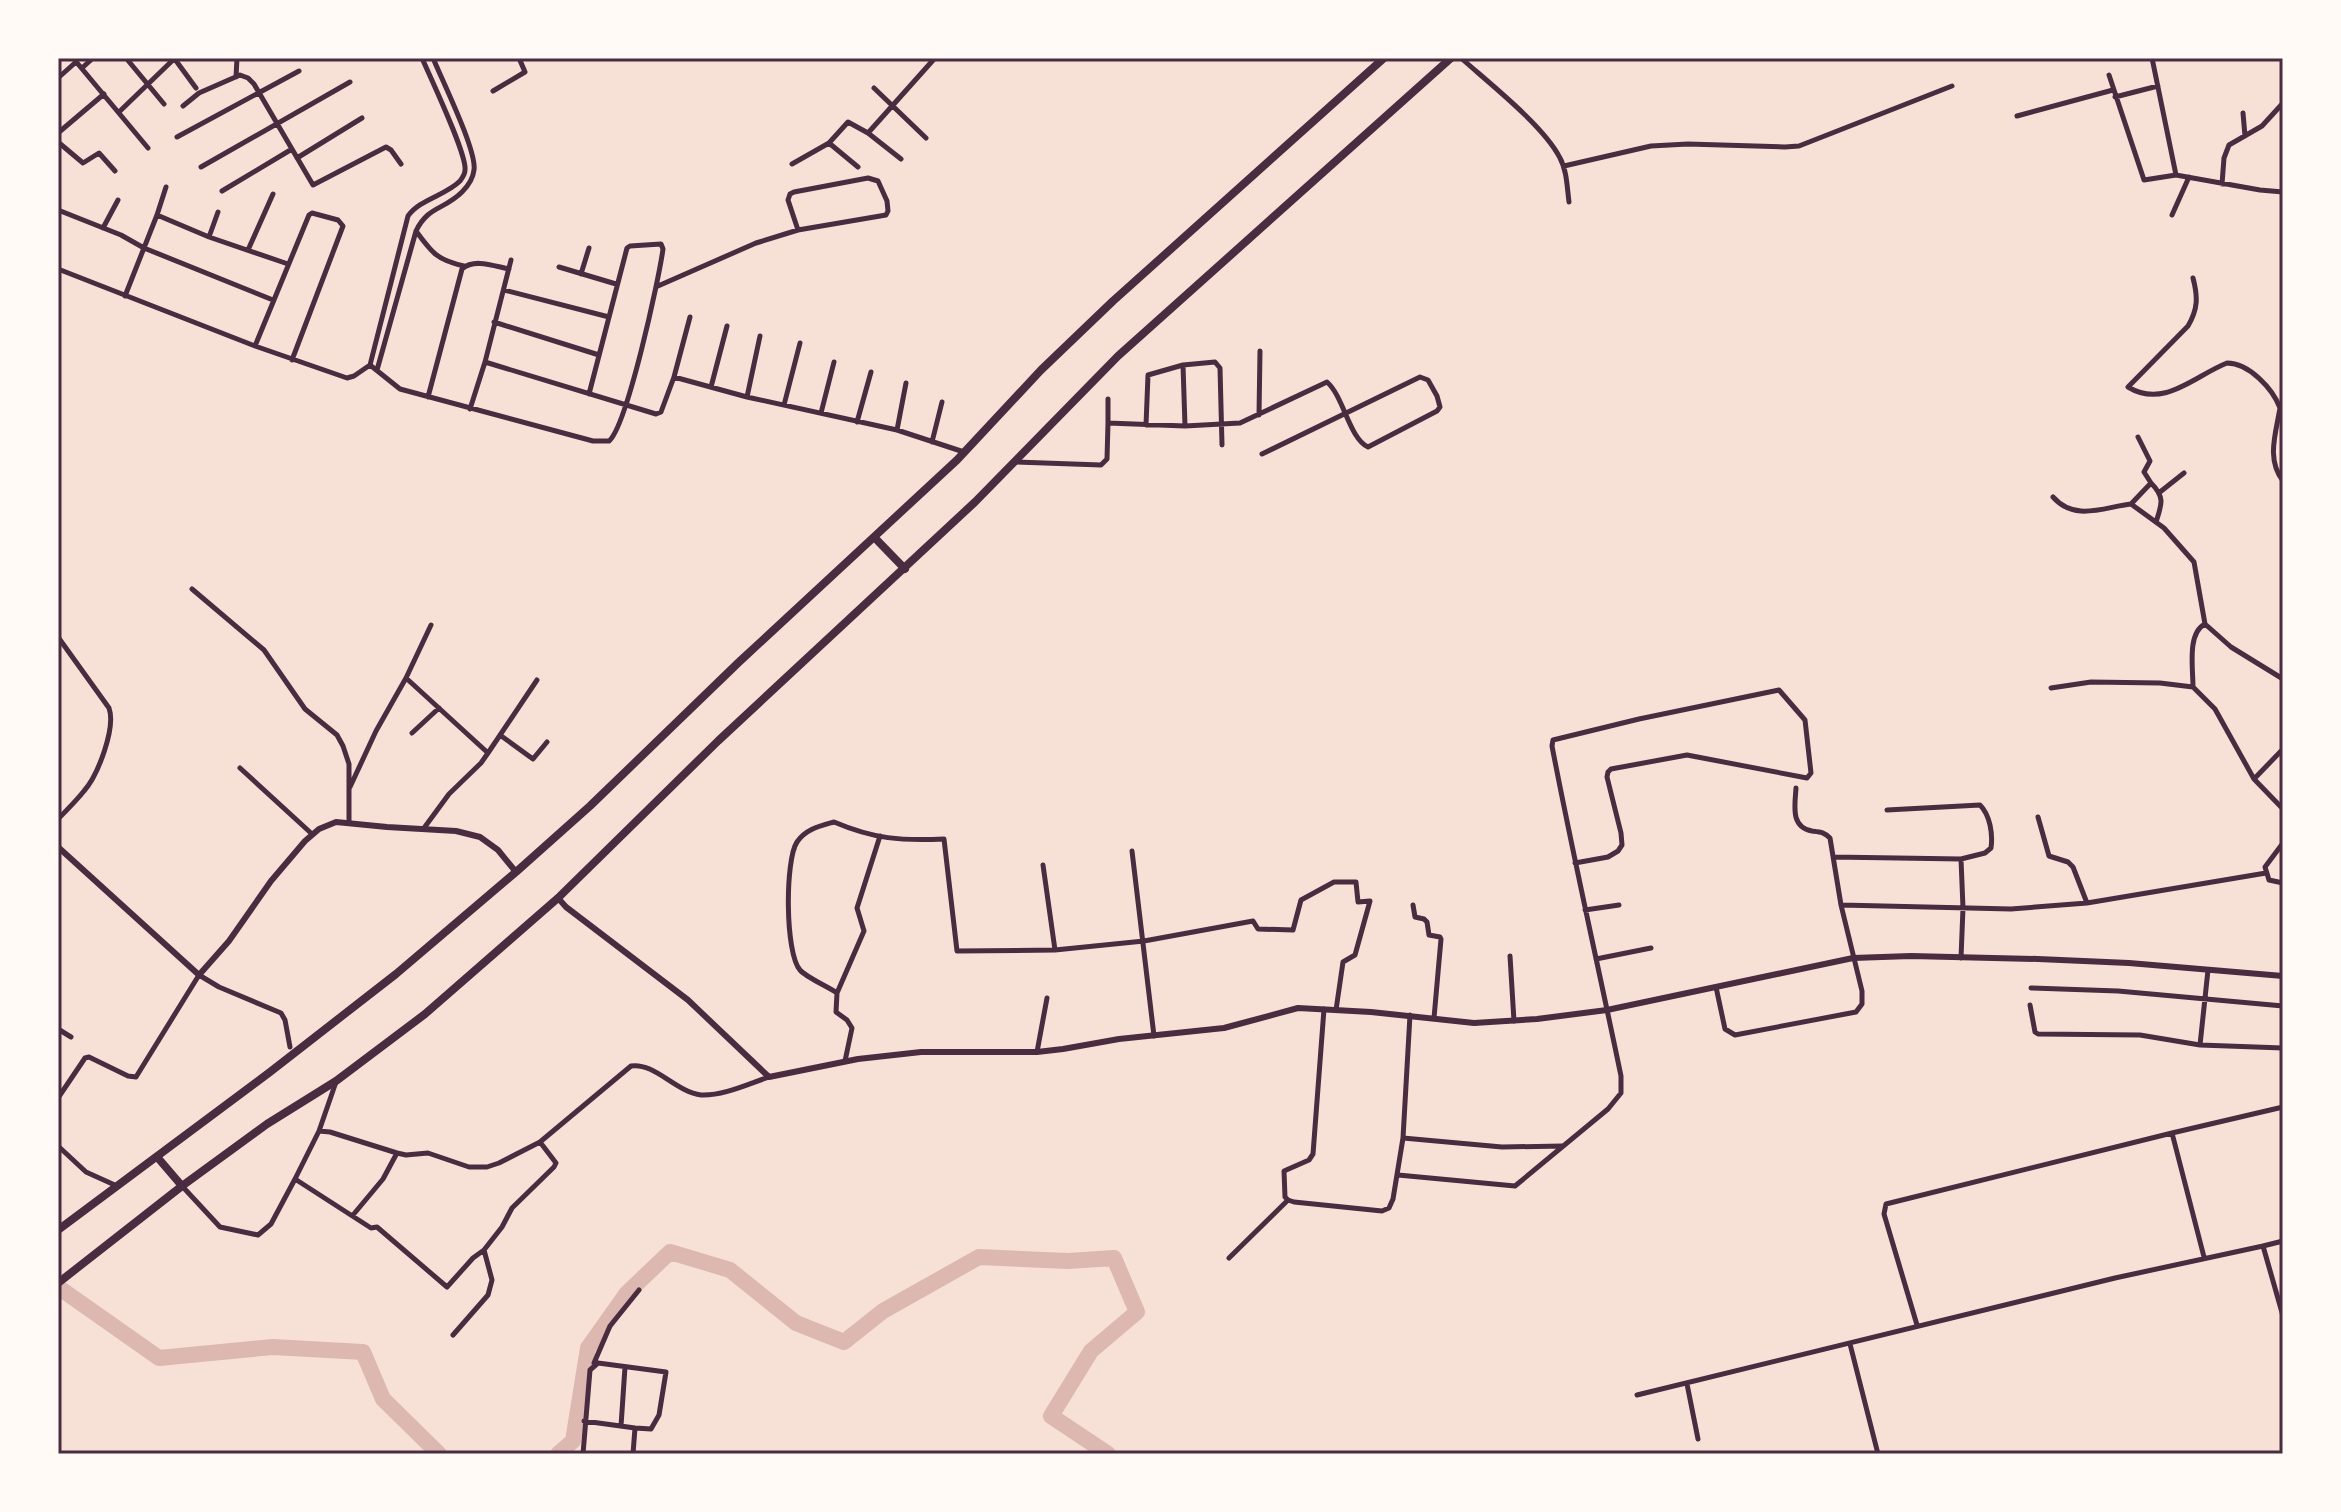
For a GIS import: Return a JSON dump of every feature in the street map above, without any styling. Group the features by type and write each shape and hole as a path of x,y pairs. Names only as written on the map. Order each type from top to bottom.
{"highway":[{"path":"58,1230 158,1158 396,974 516,872 590,806 964,452 1026,385 1158,258 1384,58"},
{"path":"58,1283 182,1186 267,1124 336,1081 425,1014 558,898 718,741 905,569 1118,356 1451,58"},
{"path":"874,537 905,569"},
{"path":"158,1158 182,1186"}],"street":[{"path":"82,68 93,58"},
{"path":"126,58 164,104"},
{"path":"119,112 174,58 196,88"},
{"path":"236,77 237,58"},
{"path":"58,269 292,360 347,378 354,376 370,365 407,219 417,207 456,184 466,167 422,58"},
{"path":"377,370 416,231 425,216 454,199 470,182 474,171 466,137 433,58"},
{"path":"493,91 525,72 519,58"},
{"path":"868,133 935,58"},
{"path":"1461,58 1535,127 1556,151 1564,166 1569,202"},
{"path":"2152,58 2176,175"},
{"path":"58,78 74,60 148,148"},
{"path":"177,137 299,71"},
{"path":"183,106 199,93 240,75 248,78 314,185 386,147 401,164"},
{"path":"2109,75 2143,179 2149,181 2176,175 2283,192"},
{"path":"201,167 350,82"},
{"path":"1564,166 1651,146 1799,146 1952,86"},
{"path":"2017,116 2158,86"},
{"path":"874,88 926,138"},
{"path":"58,133 104,94"},
{"path":"2222,184 2226,151 2234,141 2254,132 2269,120 2283,103"},
{"path":"2243,113 2245,136"},
{"path":"297,158 362,118"},
{"path":"792,164 829,143 848,122 868,133 901,159"},
{"path":"58,142 83,163 99,153 115,171"},
{"path":"829,143 858,167"},
{"path":"222,191 292,149"},
{"path":"2172,215 2189,177"},
{"path":"658,286 756,243 798,230 888,213 887,201 878,181 868,178 790,194 788,200 798,230"},
{"path":"125,296 166,187"},
{"path":"248,250 273,194"},
{"path":"103,228 118,200"},
{"path":"417,207 425,216"},
{"path":"58,210 273,300"},
{"path":"209,237 218,212"},
{"path":"255,346 310,214 330,217 342,222 343,226 292,360"},
{"path":"157,215 288,264"},
{"path":"416,231 436,256 447,262 509,269"},
{"path":"370,365 400,389 604,442 615,436 625,404 658,286 661,244 628,246 589,394"},
{"path":"581,274 589,248"},
{"path":"470,409 511,260"},
{"path":"428,397 464,266"},
{"path":"559,267 616,284"},
{"path":"2193,278 2197,293 2194,316 2188,326 2128,387 2151,396 2183,386 2227,363 2244,368 2261,381 2279,403 2272,455 2277,474 2283,481"},
{"path":"504,290 609,317"},
{"path":"485,362 660,413 674,377 690,317"},
{"path":"494,322 599,355"},
{"path":"711,387 727,326"},
{"path":"747,397 760,336"},
{"path":"784,405 800,343"},
{"path":"1259,415 1260,351"},
{"path":"821,413 834,362"},
{"path":"1146,425 1148,375 1183,365 1206,362 1219,365 1222,445"},
{"path":"1183,365 1185,426"},
{"path":"857,422 871,372"},
{"path":"674,377 747,397 897,430 964,452"},
{"path":"1108,423 1185,426 1240,423 1327,382 1331,384 1346,414 1362,444 1368,447 1437,411 1440,405 1428,380 1420,377 1346,414 1262,454"},
{"path":"897,430 906,383"},
{"path":"1014,462 1103,464 1107,459 1108,399"},
{"path":"932,442 942,402"},
{"path":"2138,437 2150,461 2144,472 2160,492 2161,508 2156,522"},
{"path":"2160,492 2184,473"},
{"path":"2053,497 2065,508 2082,512 2131,504 2151,483"},
{"path":"2131,504 2176,540 2194,562 2205,624 2226,643 2283,679"},
{"path":"192,589 264,650 305,709 337,735 349,764 349,822"},
{"path":"2193,687 2194,637 2198,628 2205,624"},
{"path":"348,791 431,625"},
{"path":"58,637 109,708 112,720 90,783 58,819"},
{"path":"406,678 488,753"},
{"path":"424,828 449,794 481,763 537,680"},
{"path":"2051,688 2091,682 2193,687 2215,709 2254,779 2283,809"},
{"path":"1398,1175 1515,1186 1615,1103 1621,1093 1621,1076 1584,910 1552,746 1554,739 1779,690 1805,720 1811,773 1807,778 1687,755 1611,769 1607,777 1622,838 1621,849 1608,857 1575,863"},
{"path":"412,733 439,708"},
{"path":"500,735 533,759 547,742"},
{"path":"2254,779 2283,749"},
{"path":"240,768 312,834"},
{"path":"1716,987 1725,1029 1735,1035 1858,1011 1862,1004 1862,991 1841,905 1830,838 1826,833 1803,829 1798,823 1796,788"},
{"path":"1833,857 1961,859 1985,853 1991,848 1991,828 1980,805 1887,810"},
{"path":"2038,817 2049,856 2068,862 2073,867 2087,903"},
{"path":"58,1098 85,1058 136,1077 199,975 229,941 271,881 312,834 326,825 349,822 456,831 480,837 498,850 516,872"},
{"path":"837,993 799,969 790,949 790,857 798,841 811,829 834,822 858,832 902,841 944,839 957,951 1055,950 1144,941 1253,921 1258,929 1293,930 1301,900 1334,882 1356,882 1358,902 1370,901 1355,955 1343,962 1336,1010"},
{"path":"845,1061 852,1028 836,1012 837,993 864,931 857,908 880,836"},
{"path":"2283,843 2265,867 2269,880 2283,883"},
{"path":"58,847 199,975 219,987 281,1013 290,1047"},
{"path":"1132,851 1154,1036"},
{"path":"1961,859 1961,958"},
{"path":"1043,865 1055,950"},
{"path":"1841,905 2011,909 2087,903 2266,873"},
{"path":"558,898 688,1000 769,1077"},
{"path":"1413,905 1415,917 1427,922 1429,935 1441,939 1434,1018"},
{"path":"1584,910 1619,905"},
{"path":"1596,959 1651,948"},
{"path":"1510,956 1514,1021"},
{"path":"319,1131 406,1155 428,1153 469,1167 487,1167 510,1159 540,1142 621,1072 635,1065 646,1067 680,1088 703,1095 845,1061 921,1052 1037,1052 1063,1049 1119,1039 1224,1028 1298,1008 1410,1015 1474,1023 1607,1010 1853,958 2068,960 2283,976"},
{"path":"2200,1045 2208,969"},
{"path":"2031,988 2118,991 2283,1006"},
{"path":"1037,1052 1047,998"},
{"path":"2030,1005 2038,1034 2140,1035 2200,1045 2283,1048"},
{"path":"1288,1200 1285,1197 1284,1171 1309,1160 1313,1154 1324,1008"},
{"path":"1288,1200 1382,1211 1392,1205 1403,1138 1410,1015"},
{"path":"58,1029 71,1037"},
{"path":"182,1186 220,1227 258,1235 271,1224 295,1179 319,1131 336,1081"},
{"path":"1917,1325 1884,1214 1886,1204 2283,1107"},
{"path":"2172,1133 2204,1257"},
{"path":"1403,1138 1502,1147 1564,1146"},
{"path":"295,1179 371,1228 377,1227 447,1287 484,1250 512,1208 556,1164 540,1142"},
{"path":"58,1146 86,1172 118,1186"},
{"path":"353,1215 383,1179 397,1153"},
{"path":"1229,1258 1288,1200"},
{"path":"1637,1395 1917,1325 2283,1241"},
{"path":"2263,1246 2283,1316"},
{"path":"453,1335 488,1295 492,1280 484,1250"},
{"path":"583,1454 590,1370 610,1326 639,1290"},
{"path":"1850,1344 1878,1454"},
{"path":"584,1421 649,1430 659,1415 666,1374 662,1370 593,1365"},
{"path":"621,1426 625,1367"},
{"path":"1687,1384 1698,1439"},
{"path":"633,1454 635,1428"}],"waterway":[{"path":"558,1454 573,1441 588,1348 627,1293 670,1252 730,1270 796,1323 844,1342 883,1311 979,1257 1068,1261 1114,1258 1137,1312 1091,1351 1051,1416 1108,1454"},
{"path":"58,1287 159,1358 273,1347 363,1352 383,1399 439,1454"}]}
